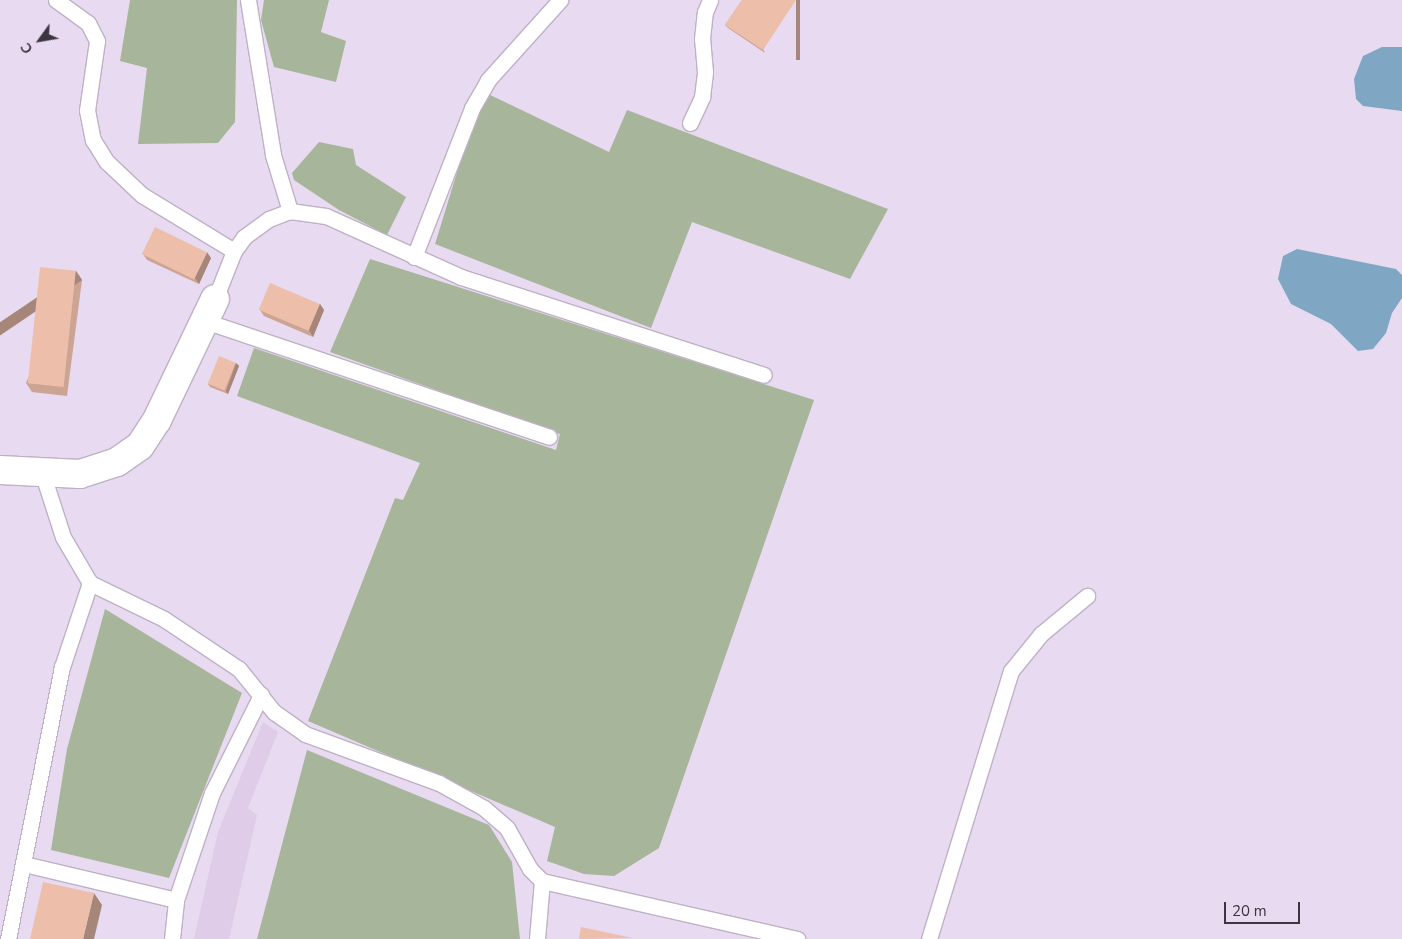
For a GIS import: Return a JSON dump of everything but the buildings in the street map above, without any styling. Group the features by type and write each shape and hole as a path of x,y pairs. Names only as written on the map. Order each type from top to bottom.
{"street":[{"path":"0,470 80,474 117,462 140,446 157,420 210,310"}],"lane":[{"path":"56,0 88,23 97,41 87,110 93,140 107,162 142,195 234,252"},
{"path":"248,0 254,54 273,155 290,211"},
{"path":"414,257 472,108 488,80 560,0"},
{"path":"690,122 702,97 705,72 702,39 705,12 710,0"},
{"path":"549,437 210,310 234,252 244,238 269,219 290,211 326,216 461,277 764,375"},
{"path":"42,472 63,537 90,583 164,619 239,669 274,712 305,734 439,783 484,808 507,828 530,869 542,881 797,939"},
{"path":"8,939 62,667 90,583"},
{"path":"929,939 1012,671 1040,634 1087,596"},
{"path":"172,939 176,900 212,793 262,695"},
{"path":"24,864 176,900"},
{"path":"537,939 542,881"}],"shaded area":[{"path":"263,722 278,732 248,808 257,815 229,939 194,939 218,832"}],"green space":[{"path":"130,0 237,0 235,122 218,143 138,144 147,68 120,61"},
{"path":"264,0 329,0 321,32 346,41 336,82 274,67 261,20"},
{"path":"488,94 609,152 627,110 888,209 850,279 692,222 651,328 435,244 463,153"},
{"path":"319,142 353,149 356,165 406,197 387,235 339,210 294,180 292,173"},
{"path":"370,259 814,400 659,848 614,876 584,874 547,861 555,827 308,721 395,498 403,500 420,463 237,396 254,348 556,450 560,434 330,352"},
{"path":"105,609 242,693 169,878 51,850 67,749"},
{"path":"307,750 489,825 512,862 520,939 257,939"}],"water":[{"path":"1382,47 1402,47 1402,111 1363,106 1356,99 1354,79 1363,56"},
{"path":"1297,249 1396,269 1402,275 1402,298 1392,313 1386,333 1373,349 1358,351 1331,324 1291,304 1278,279 1283,256"}]}
